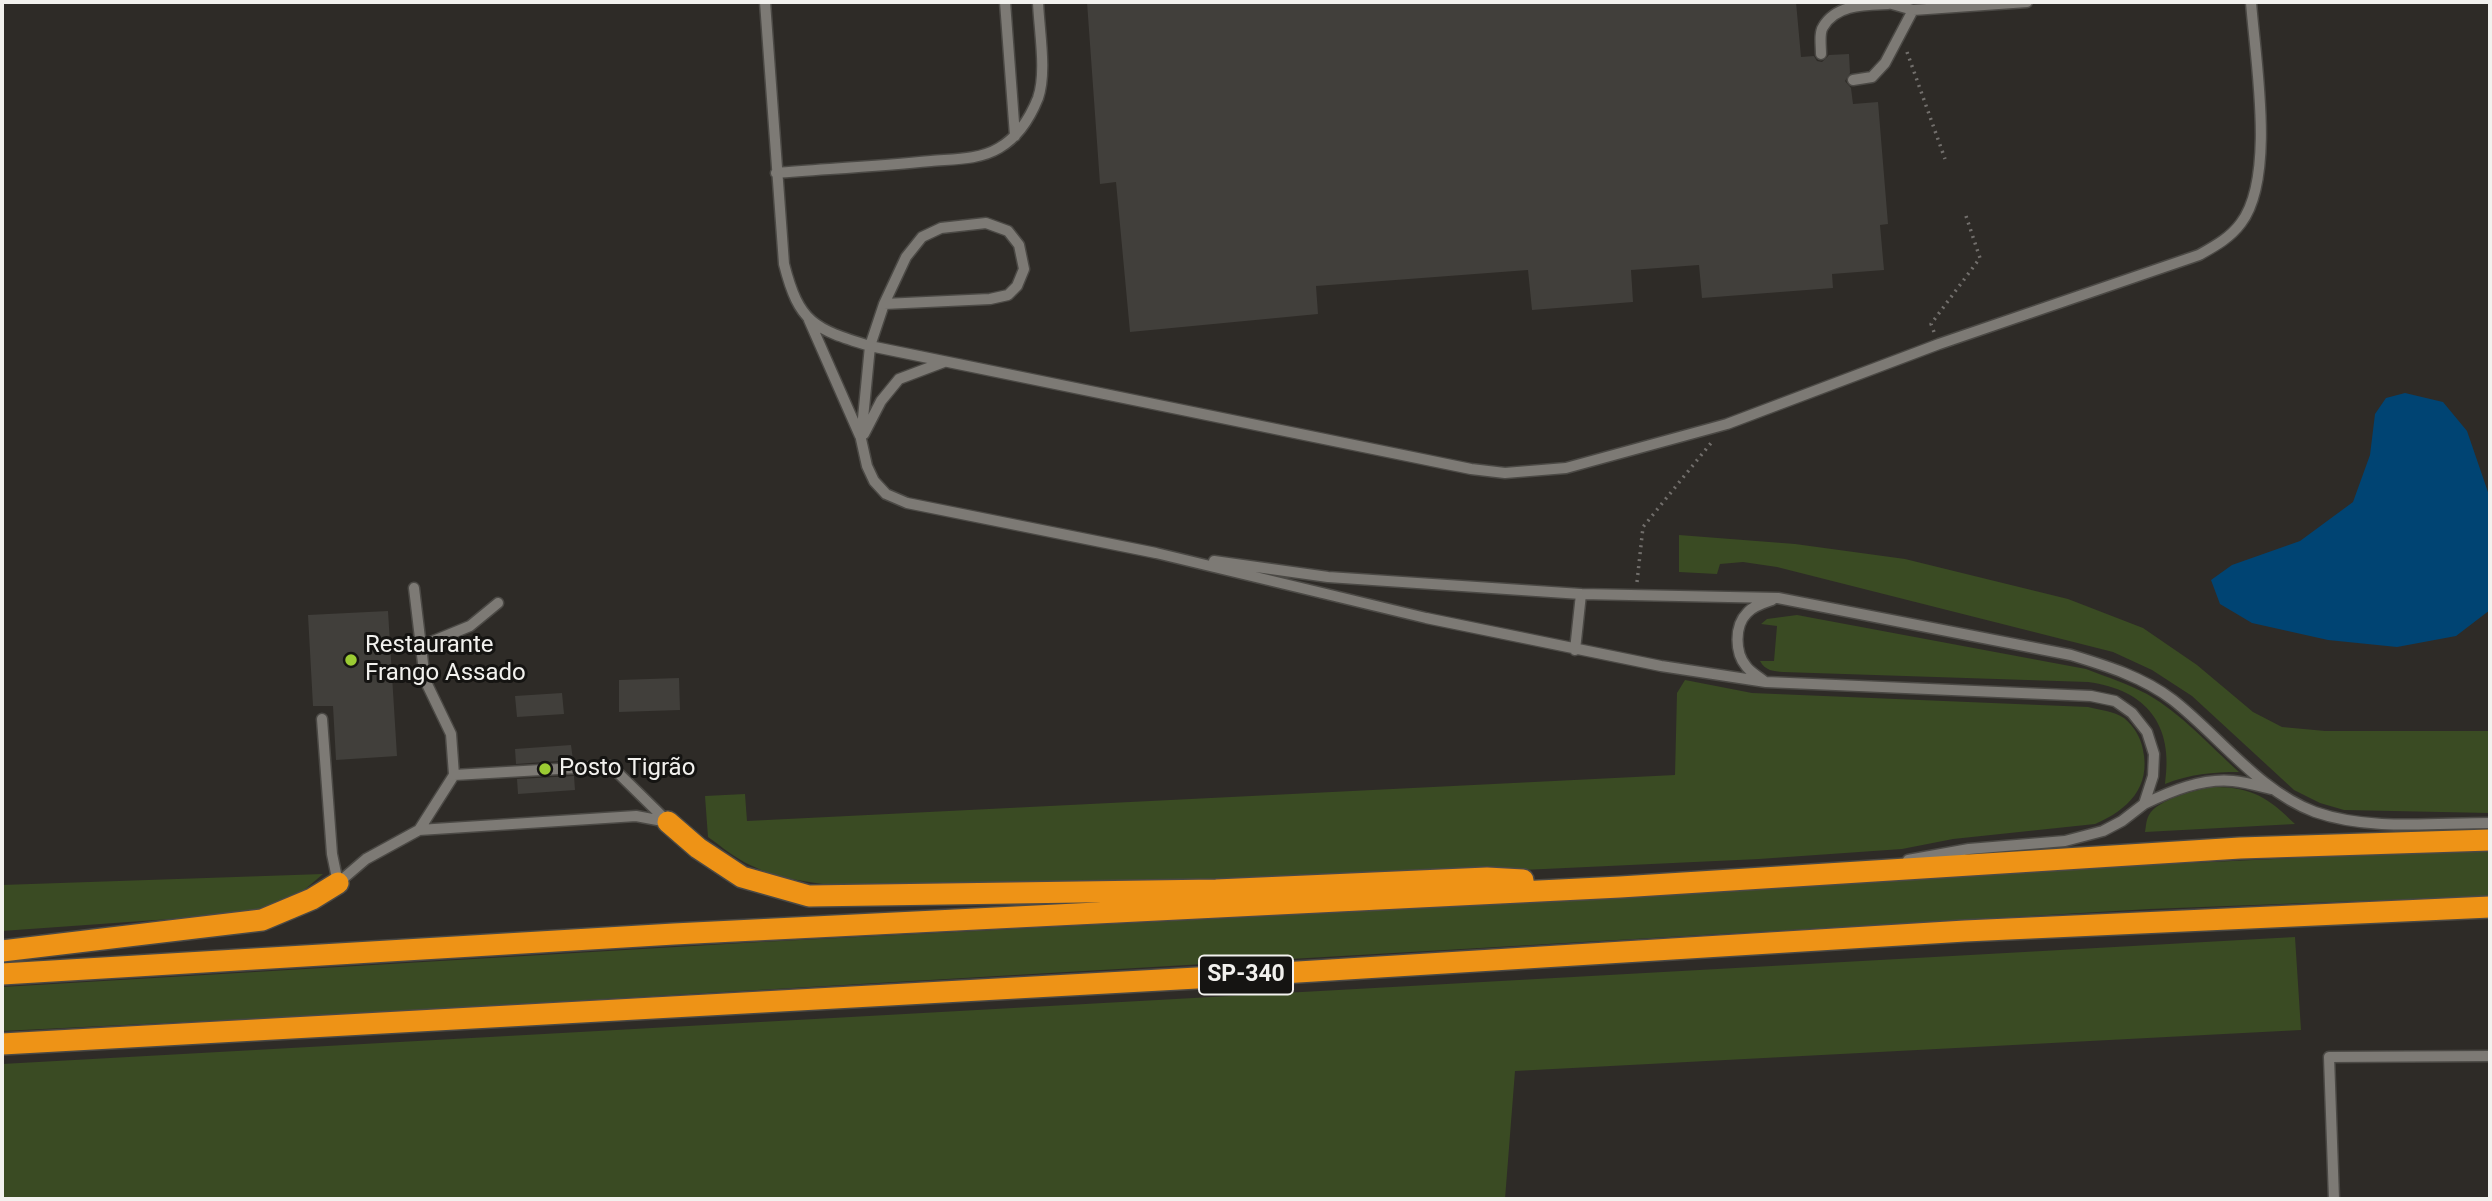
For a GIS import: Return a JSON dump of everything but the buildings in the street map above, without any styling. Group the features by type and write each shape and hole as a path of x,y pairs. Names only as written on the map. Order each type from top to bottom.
{"highway":[{"path":"668,822 698,848 742,877 809,896 1216,890 1487,878 1620,887"},
{"path":"2,974 661,935 1620,887 2240,848 2490,840"},
{"path":"2,951 261,920 312,899 338,883"},
{"name":"SP-340","path":"2,1044 1247,975 1965,931 2490,907"}],"lane":[{"path":"765,2 784,264 791,290 809,320 861,439 867,466 874,481 886,494 907,503 1156,554 1575,650 1766,682 2091,696 2116,701 2132,713 2147,732 2154,754 2153,776 2144,804"},
{"path":"1005,2 1016,136"},
{"path":"776,173 888,166 982,156 999,148 1016,136 1028,119 1038,96 1041,71 1038,2"},
{"path":"1821,54 1822,28 1835,13 1858,5 1887,2 1913,10 2027,2"},
{"path":"809,320 834,335 945,362 1471,469 1505,473 1566,468 1727,424 1939,344 2199,255 2225,241 2242,222 2255,198 2261,157 2251,2"},
{"path":"1853,80 1872,77 1885,63 1913,10"},
{"path":"861,439 870,345 884,304 906,257 922,237 941,228 986,223 1008,231 1019,245 1024,269 1017,286 1008,295 990,299 884,304"},
{"path":"861,439 881,401 898,379 945,362"},
{"path":"1156,554 1328,577 1581,594 1778,598 2071,655 2118,669 2172,699 2274,789 2312,811 2343,820 2371,823 2490,823"},
{"path":"414,588 425,680 452,734 454,775 419,830"},
{"path":"1575,650 1581,594"},
{"path":"1766,682 1746,667 1738,653 1738,629 1745,614 1756,606 1778,598"},
{"path":"421,646 470,626 498,603"},
{"path":"322,719 332,854 338,883 366,859 419,830 636,816 668,822"},
{"path":"454,775 611,766 668,822"},
{"path":"1843,872 1969,849 2065,841 2103,831 2144,804 2167,793 2204,782 2233,780 2274,789"},
{"path":"2334,1199 2329,1057 2490,1056"}],"path":[{"path":"1901,36 1945,159"},
{"path":"1939,344 1931,324 1980,258 1966,216"},
{"path":"1636,595 1643,527 1727,424"}],"green space":[{"path":"1679,535 1795,544 1905,559 2068,599 2143,628 2197,665 2253,712 2282,727 2325,731 2490,731 2490,813 2344,810 2320,803 2294,790 2192,696 2152,670 2113,652 1777,567 1743,562 1720,564 1717,574 1679,572"},
{"path":"1797,615 2086,669 2132,687 2160,702 2239,772 2202,774 2165,784 2165,744 2152,714 2141,702 2109,686 2088,682 1783,672 1767,669 1760,661 1774,661 1777,626 1761,624 1767,619"},
{"path":"1685,680 1752,693 2088,707 2116,714 2131,725 2142,746 2144,775 2140,786 2127,804 2095,824 1953,839 1902,849 1759,859 1243,883 838,886 771,874 739,859 708,837 705,796 745,794 747,821 1675,775 1677,693"},
{"path":"2211,787 2248,791 2267,800 2295,824 2145,832 2149,815 2160,804 2177,796"},
{"path":"2490,849 2490,896 2150,909 328,1015 2,1031 2,987 760,942 1505,904 2146,865"},
{"path":"323,874 296,897 255,913 2,931 2,885"},
{"path":"2295,937 2301,1030 1515,1071 1505,1199 2,1199 2,1064"}],"water":[{"path":"2405,393 2443,402 2467,431 2490,498 2490,610 2456,636 2397,647 2328,640 2252,623 2220,604 2211,580 2232,565 2300,541 2353,502 2370,455 2375,414 2386,398"}],"place":[{"name":"Restaurante Frango Assado","path":"351,660"},
{"name":"Posto Tigrão","path":"545,769"}]}
